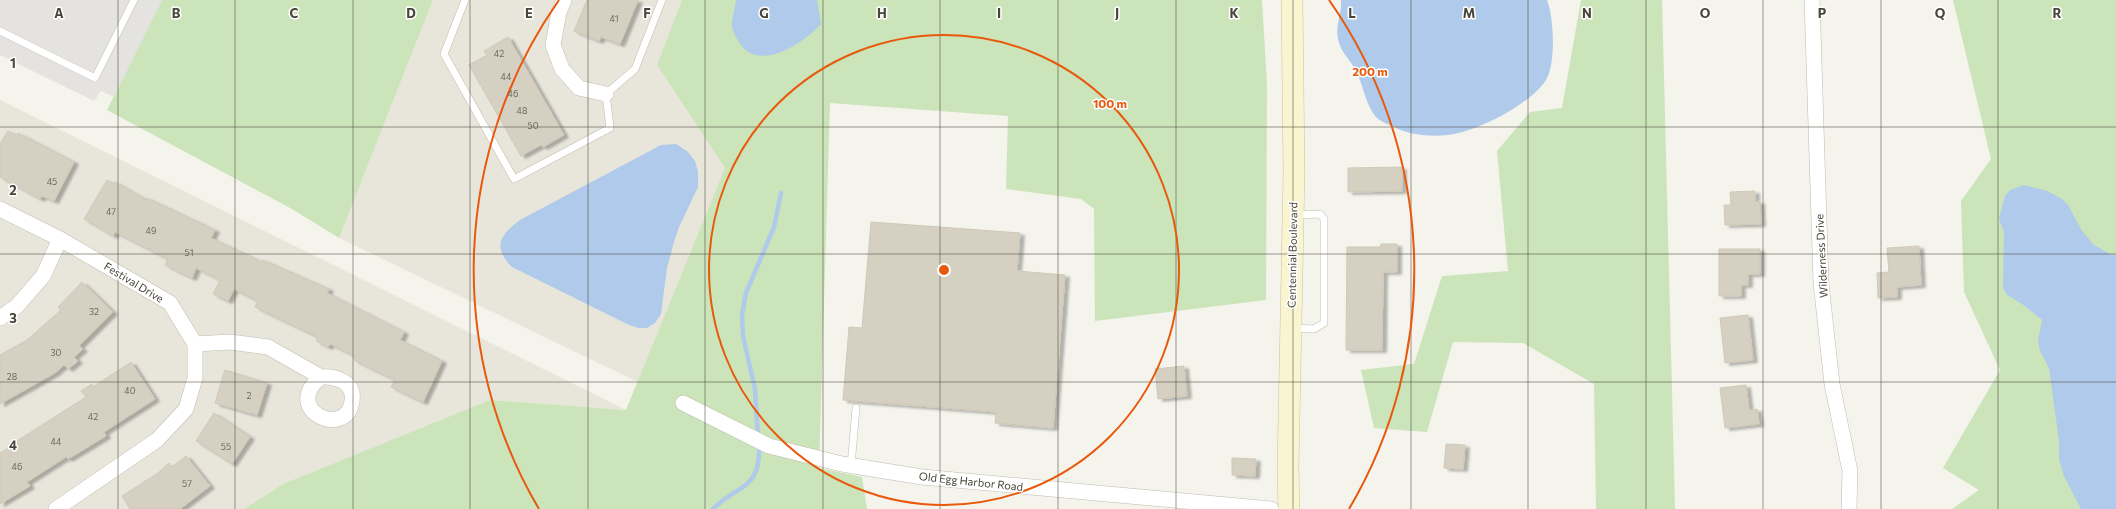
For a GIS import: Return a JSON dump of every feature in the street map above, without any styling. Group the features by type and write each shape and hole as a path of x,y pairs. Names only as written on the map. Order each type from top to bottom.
{"main road":[{"name":"Centennial Boulevard","path":"1289,509 1293,215 1292,0"}],"street":[{"path":"564,0 559,12 553,44 562,69 579,88 606,94"},
{"name":"Wilderness Drive","path":"1812,0 1821,283 1832,384 1850,471 1849,509"},
{"name":"Festival Drive","path":"0,209 60,239 170,303 195,344"},
{"path":"0,318 18,306 43,276 60,239"},
{"path":"56,509 157,440 186,409 195,378 195,344 230,342 268,347 322,378"},
{"name":"Old Egg Harbor Road","path":"683,403 769,446 851,466 922,477 1271,509"}],"lane":[{"path":"0,31 95,78 134,0"},
{"path":"465,0 444,54 514,179 610,128 606,94 635,69 662,0"},
{"path":"1291,328 1314,329 1324,323 1324,219 1320,214 1293,215"},
{"path":"851,466 856,408"}],"shaded area":[{"path":"0,0 162,0 114,97 101,91 94,101 0,55"},
{"path":"433,0 682,0 657,65 725,168 638,382 339,238"},
{"path":"0,100 626,410 490,400 283,484 244,509 0,509"}],"green space":[{"path":"162,0 433,0 339,238 292,209 107,110"},
{"path":"682,0 1262,0 1267,85 1266,300 1095,321 1094,209 1081,199 1006,189 1008,116 830,103 819,468 862,477 867,509 244,509 283,484 490,400 626,410 725,168 657,65"},
{"path":"1581,0 1662,0 1675,509 1596,509 1594,384 1523,343 1453,342 1427,432 1374,428 1361,370 1414,364 1442,276 1508,271 1497,151 1530,112 1562,108"},
{"path":"1953,0 2116,0 2116,255 2104,256 2003,288 2042,320 2086,509 1952,509 1979,490 1943,468 2000,370 1964,292 1961,201 1991,159"}],"water":[{"path":"736,0 817,0 821,24 805,39 794,46 771,55 760,56 750,53 736,38 732,27 732,22"},
{"path":"1341,0 1547,0 1551,17 1553,40 1553,52 1549,73 1539,89 1528,98 1501,116 1472,129 1459,133 1434,136 1413,134 1400,130 1376,117 1367,102 1356,70 1342,49 1337,34"},
{"path":"676,144 687,151 695,161 698,172 698,187 679,227 674,242 667,268 661,314 655,323 647,328 638,328 627,324 512,267 506,260 500,247 503,236 520,220 661,145"},
{"path":"2024,185 2047,191 2062,199 2068,205 2082,231 2094,245 2112,255 2116,255 2116,509 2081,509 2064,476 2059,459 2059,441 2049,368 2040,351 2038,341 2042,320 2022,304 2007,295 2003,288 2004,232 1999,219 2005,196 2010,190"}],"building":[{"path":"587,0 638,0 620,44 601,37 599,41 574,31"},
{"path":"508,37 564,135 543,147 541,145 521,156 469,65 487,55 484,51"},
{"path":"8,131 17,137 18,133 74,162 54,201 42,196 40,199 0,177 0,144"},
{"path":"1402,167 1402,191 1348,192 1348,168"},
{"path":"107,180 114,184 115,182 146,200 147,198 215,230 211,238 262,262 263,260 329,289 327,293 404,332 400,340 442,361 423,402 391,387 395,380 354,360 355,356 330,344 328,347 316,341 318,337 255,307 258,301 234,289 228,301 213,294 220,280 196,268 192,278 165,265 168,259 115,232 113,236 84,219"},
{"path":"1755,191 1755,202 1760,201 1761,224 1725,225 1724,205 1731,205 1730,192"},
{"path":"871,222 1020,233 1017,271 1065,275 1053,428 995,423 996,412 843,400 849,327 862,328"},
{"path":"1381,244 1397,244 1397,272 1383,272 1382,350 1346,350 1347,247 1380,247"},
{"path":"1919,246 1921,285 1897,287 1897,297 1878,298 1877,273 1889,272 1887,248"},
{"path":"1719,249 1760,249 1760,274 1748,274 1748,285 1741,285 1741,296 1719,296"},
{"path":"82,282 113,312 79,346 83,349 74,357 78,361 68,369 64,365 55,373 0,404 0,355 27,340 61,310 58,307"},
{"path":"1748,315 1753,360 1725,363 1720,318"},
{"path":"131,362 155,399 104,432 106,436 68,459 66,457 27,482 30,486 0,504 0,453 86,397 81,391 92,384 93,387"},
{"path":"1184,366 1187,396 1158,399 1155,369"},
{"path":"225,370 267,383 257,415 215,403"},
{"path":"1746,385 1749,410 1757,409 1759,424 1725,428 1720,388"},
{"path":"214,413 250,437 232,464 196,441"},
{"path":"1446,444 1465,445 1463,469 1444,468"},
{"path":"186,456 210,486 180,509 130,509 122,496 158,473 169,463 172,467"},
{"path":"1232,458 1256,459 1255,476 1232,475"}],"waterway":[{"path":"758,437 755,389 743,336 742,315 746,293 774,227 781,193"},
{"path":"713,509 752,478 759,459 759,444"}]}
